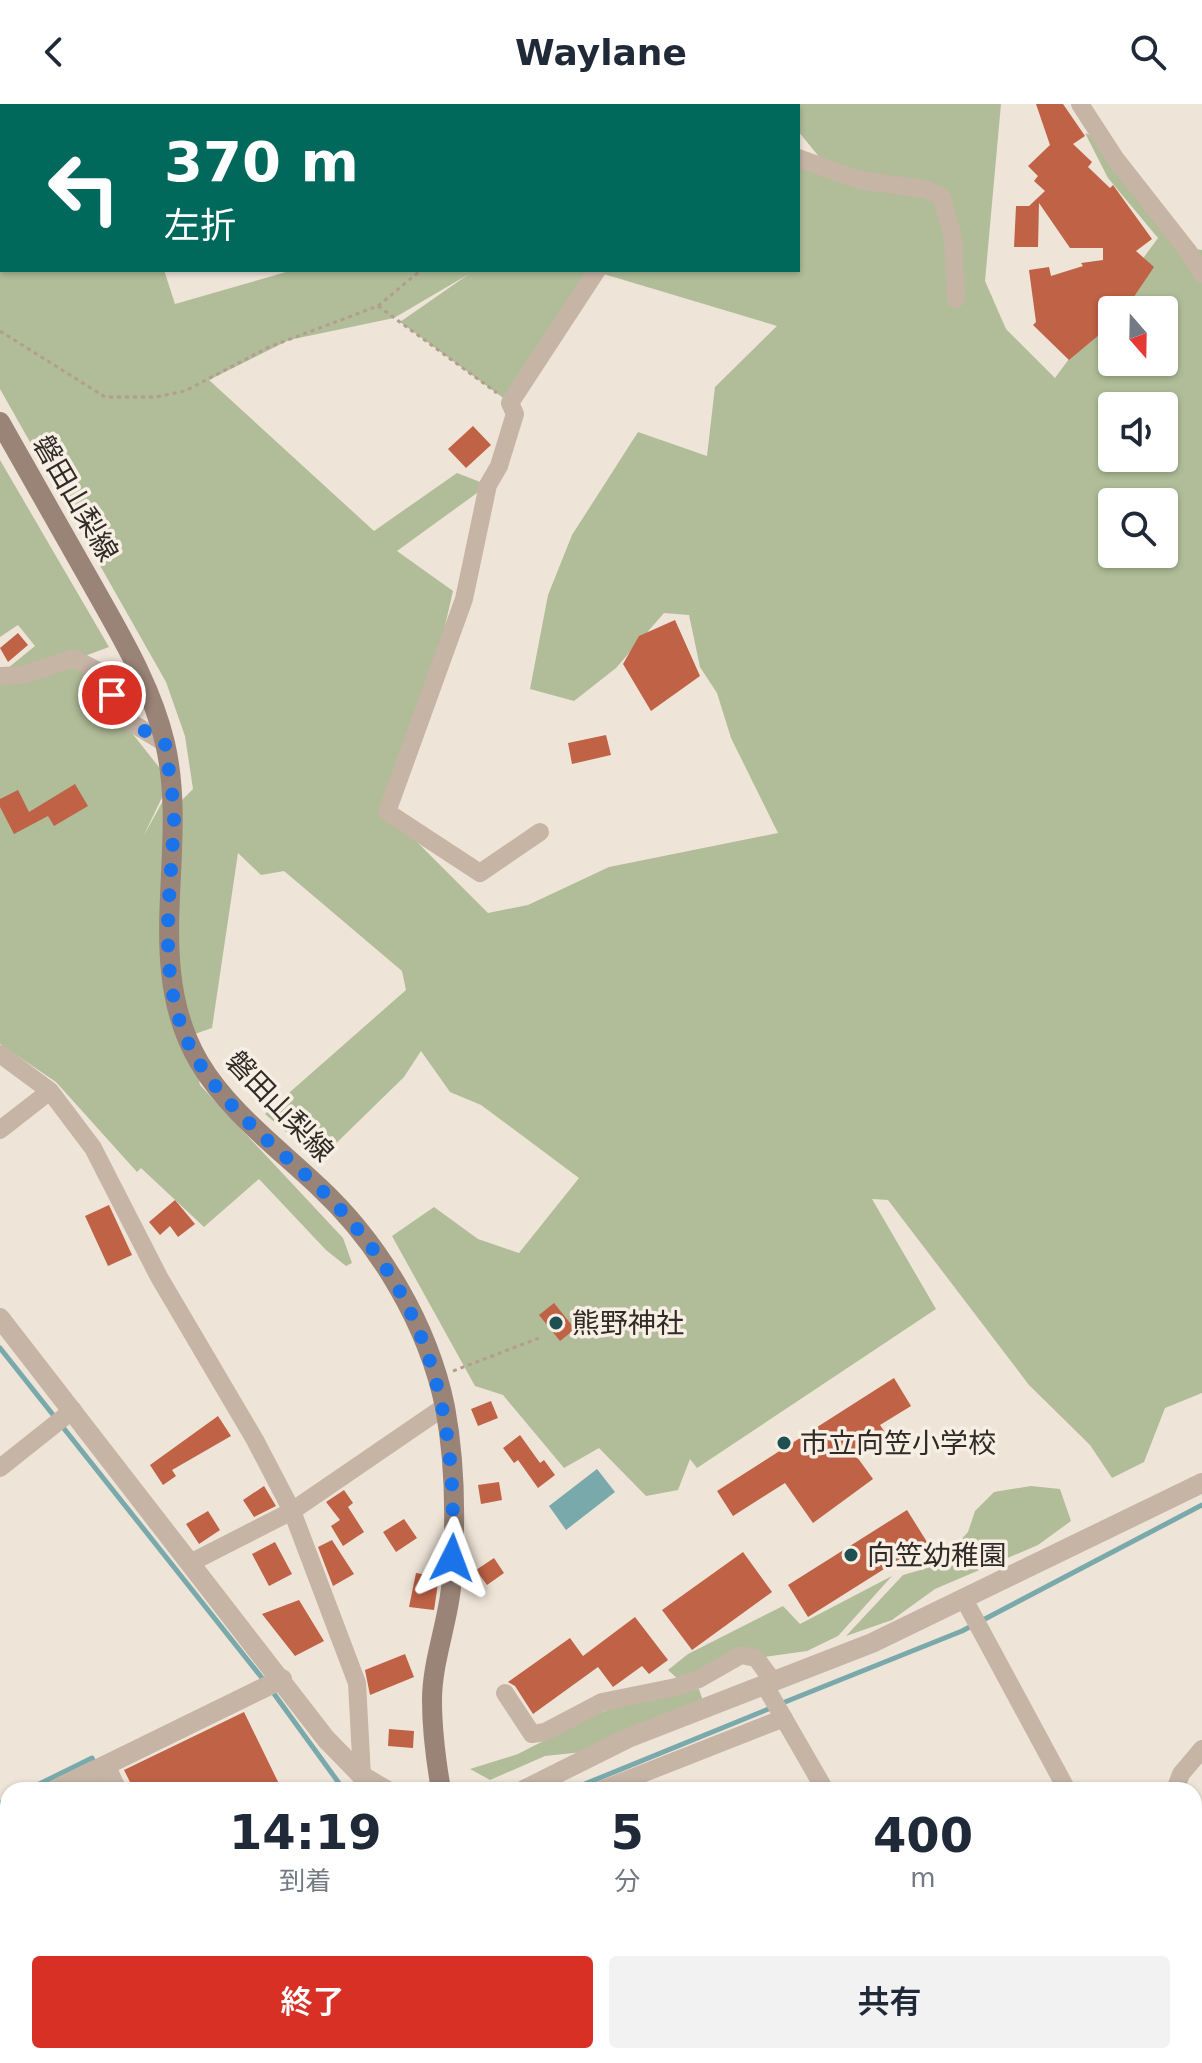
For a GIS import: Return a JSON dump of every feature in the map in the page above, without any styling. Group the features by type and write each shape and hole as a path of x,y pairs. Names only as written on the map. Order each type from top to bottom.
{"main road":[{"name":"磐田山梨線","path":"0,422 135,661 165,743 174,817 168,924 170,986 184,1032 201,1065 232,1105 323,1191 371,1245 420,1332 437,1377 455,1494 451,1589 432,1698 440,1782"}],"street":[{"path":"1080,104 1115,158 1195,250 1202,274"},
{"path":"800,159 859,180 924,189 941,196 953,237 956,299"},
{"path":"540,832 480,873 387,812 464,599 488,485 499,466 515,414 510,403 596,272"},
{"path":"0,676 23,675 73,658 98,671 125,719 165,743"},
{"path":"0,1054 50,1091 93,1148 159,1277 255,1440 292,1511 357,1683 362,1776"},
{"path":"0,1130 50,1091"},
{"path":"0,1318 192,1562 326,1739 362,1776 372,1782"},
{"path":"192,1562 292,1511 444,1407"},
{"path":"0,1468 73,1410"},
{"path":"540,1782 628,1738 872,1643 965,1601 1202,1483"},
{"path":"965,1601 1063,1782"},
{"path":"505,1693 532,1734 545,1732 602,1702 699,1679 741,1655 756,1658 784,1718 820,1782"},
{"path":"98,1776 282,1679"},
{"path":"638,1782 784,1718"},
{"path":"1178,1782 1202,1749"}],"path":[{"path":"0,331 105,397 156,397 185,391 269,347 378,306 419,272"},
{"path":"378,306 510,403"},
{"path":"437,1377 539,1338"}],"green space":[{"path":"800,104 1001,104 985,281 1006,329 1055,378 1098,320 1098,376 1178,376 1178,296 1115,296 1158,238 1108,178 1085,133 1103,140 1185,247 1202,250 1202,1393 1165,1408 1144,1462 1112,1478 1090,1445 1029,1385 888,1200 872,1199 936,1309 697,1468 690,1459 678,1490 646,1496 599,1448 564,1468 503,1395 475,1386 392,1236 434,1207 478,1239 519,1253 579,1178 481,1105 450,1092 421,1051 404,1077 319,1160 265,1114 406,990 402,971 284,871 261,875 238,853 212,1028 189,1036 200,1085 343,1238 352,1263 346,1266 326,1250 259,1179 204,1227 141,1168 137,1172 56,1082 0,1044 0,669 8,668 35,646 18,625 0,637 0,460 109,647 74,660 170,781 143,837 170,788 173,809 193,789 185,736 166,682 0,389 0,272 165,272 175,304 286,272 597,272 800,272 800,159 829,169 800,133","holes":["597,272 777,326 715,387 707,456 638,432 572,535 548,595 530,689 574,701 616,668 664,613 689,615 700,667 717,693 731,738 778,833 609,867 528,905 488,913 387,812 432,682 453,591 397,551 488,485 457,473 374,531 209,380 289,340 394,318 469,274 400,322 510,403"]},
{"path":"1031,1486 1060,1489 1071,1521 1038,1545 935,1589 892,1620 846,1636 903,1575 938,1565 968,1532 975,1511 994,1492"},
{"path":"892,1576 838,1636 807,1651 757,1658 678,1679 668,1670 688,1654 783,1606 800,1624"},
{"path":"699,1689 703,1701 602,1750 545,1756 490,1780 470,1769 518,1754 590,1717 634,1699"}],"water":[{"path":"597,1469 615,1492 566,1530 549,1506"}],"building":[{"path":"1036,104 1063,104 1085,136 1073,144 1092,162 1088,167 1110,188 1113,185 1152,239 1136,251 1154,267 1134,296 1098,296 1098,336 1069,360 1033,325 1036,322 1029,270 1049,267 1051,276 1083,266 1081,263 1103,260 1103,248 1070,248 1039,203 1038,247 1014,247 1016,206 1029,206 1045,191 1034,181 1038,176 1028,166 1050,145"},
{"path":"473,426 491,445 466,468 448,449"},
{"path":"675,620 700,676 651,711 623,664 639,636"},
{"path":"18,633 28,645 8,662 0,648"},
{"path":"606,735 611,755 572,764 568,743"},
{"path":"75,784 88,806 54,826 48,816 14,834 0,807 0,799 18,790 29,812"},
{"path":"175,1200 195,1224 178,1237 170,1226 160,1235 149,1222"},
{"path":"109,1205 132,1255 108,1266 85,1216"},
{"path":"554,1303 575,1329 560,1341 539,1315"},
{"path":"894,1378 911,1406 880,1425 888,1437 857,1457 873,1479 813,1523 785,1483 733,1516 717,1491"},
{"path":"491,1401 498,1418 478,1426 471,1409"},
{"path":"218,1416 231,1436 172,1470 176,1476 163,1485 150,1465"},
{"path":"520,1435 540,1463 544,1460 555,1475 538,1488 518,1460 514,1463 503,1448"},
{"path":"499,1482 502,1500 481,1504 478,1485"},
{"path":"264,1486 276,1506 254,1517 243,1500"},
{"path":"344,1490 353,1503 348,1507 364,1532 343,1546 331,1526 340,1520 326,1502"},
{"path":"907,1510 927,1542 808,1617 788,1585"},
{"path":"208,1511 220,1530 199,1544 186,1524"},
{"path":"404,1519 417,1538 396,1552 383,1532"},
{"path":"332,1540 354,1574 333,1586 318,1547"},
{"path":"275,1542 292,1574 269,1586 252,1554"},
{"path":"743,1552 772,1592 692,1650 662,1610"},
{"path":"494,1558 504,1573 487,1585 476,1570"},
{"path":"416,1573 439,1577 434,1610 409,1607"},
{"path":"299,1600 324,1641 295,1656 262,1614"},
{"path":"635,1617 668,1660 649,1674 642,1666 613,1687 598,1667 533,1714 515,1686 508,1682 570,1638 583,1656"},
{"path":"405,1654 414,1677 370,1695 365,1670"},
{"path":"244,1712 278,1782 130,1782 124,1770"},
{"path":"389,1729 414,1731 413,1748 388,1746"}],"waterway":[{"path":"0,1348 266,1683"},
{"path":"780,1704 962,1631 1202,1505"},
{"path":"272,1691 338,1782"},
{"path":"590,1782 771,1708"},
{"path":"43,1782 92,1758 95,1764"}],"place":[{"name":"熊野神社","path":"556,1323"},
{"name":"市立向笠小学校","path":"784,1443"},
{"name":"向笠幼稚園","path":"851,1555"}],"route":[{"path":"112,695 125,719 165,743 174,817 168,924 170,986 184,1032 201,1065 232,1105 323,1191 371,1245 420,1332 437,1377 451,1450 455,1494 452,1558"}]}
